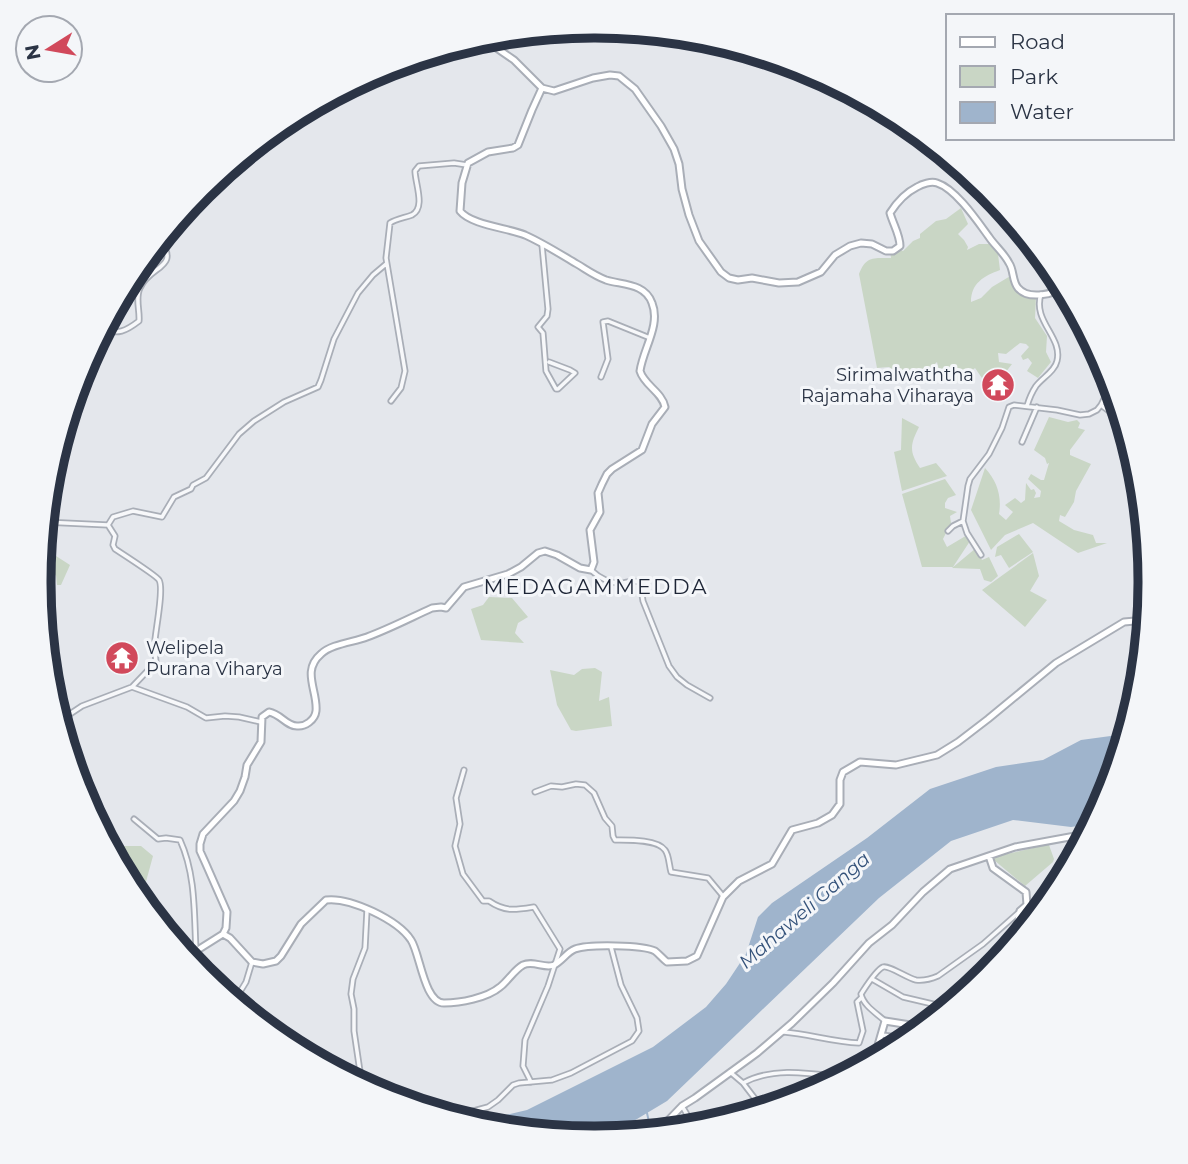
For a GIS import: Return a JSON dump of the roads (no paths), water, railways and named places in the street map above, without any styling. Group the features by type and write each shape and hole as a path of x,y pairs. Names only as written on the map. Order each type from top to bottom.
{"street":[{"path":"496,48 514,60 542,89 554,91 610,75 620,76 635,89 662,126 674,149 689,215 699,241 729,278 798,282 821,272 835,255 850,246 872,244 886,251 893,251 900,246 900,238 890,213 897,202 913,189 924,183 936,182 949,190 971,212 1010,263 1018,288 1024,292 1054,292"},
{"path":"542,89 518,145 488,152 467,165 460,208 462,214 480,222 512,230 542,243 594,275 632,285 646,294 653,304 653,329 640,374 662,398 665,407 652,424 642,450 611,470 602,484 598,494 600,512 590,530 594,562 591,570"},
{"path":"391,401 401,388 404,371 386,264 390,223 416,212 419,198 416,168 423,164 467,165"},
{"path":"542,243 548,309 547,316 538,327 543,333 547,376 558,389 575,373 549,362"},
{"path":"112,333 117,333 139,321 138,293 146,278 165,265 165,248"},
{"path":"107,525 113,517 133,511 162,517 174,496 201,482 229,445 246,428 270,410 318,387 334,339 358,293 386,264"},
{"path":"1027,406 1036,386 1057,361 1052,334 1041,316 1038,302 1041,294"},
{"path":"601,377 608,359 603,322 608,321 650,338"},
{"path":"981,555 963,521 970,479 989,454 1009,407 1037,407 1080,415 1089,414 1101,405 1105,397"},
{"path":"1101,405 1112,416"},
{"path":"1022,442 1037,407"},
{"path":"948,531 963,521"},
{"path":"54,522 107,525"},
{"path":"67,716 82,706 132,687 156,662 155,638 159,625 162,588 159,579 115,549 115,536 107,525"},
{"path":"134,819 158,839 180,840 186,853 193,888 196,951 223,934 227,912 200,851 201,837 240,791 247,765 261,742 262,717 269,712 277,713 292,726 301,727 313,720 316,710 311,675 320,654 370,636 432,608 446,608 464,587 508,574 545,551 580,568 591,570 609,582 639,582 643,601 669,666 687,685 710,698"},
{"path":"223,934 252,962 269,963 281,957 301,924 326,900 367,909 398,926 409,936 416,948 426,984 431,994 442,1004 490,994 501,987 522,965 529,963 551,966 574,949 610,945 654,951 667,962 687,961 696,956 723,897 738,881 772,864 792,830 818,823 832,815 840,804 840,780 843,772 865,762 897,765 937,755 988,719 1056,663 1124,622 1136,621"},
{"path":"132,687 187,707 206,718 239,717 262,723"},
{"path":"464,770 456,798 460,824 456,846 463,874 483,901 506,909 534,907 560,949 525,1040 523,1066 531,1082"},
{"path":"535,792 551,786 585,785 594,793 605,818 612,826 615,840 640,841 662,846 667,852 671,872 708,878 723,897"},
{"path":"668,1120 682,1106 782,1032 833,983 864,948 950,869 1015,847 1074,836"},
{"path":"782,1032 859,1043 863,1031 857,1002 861,998 860,994 883,967 907,977 930,979 983,944 1027,905 1026,892 993,868 989,856"},
{"path":"360,1072 351,994 353,979 365,948 367,909"},
{"path":"1018,922 1020,912"},
{"path":"471,1111 488,1107 513,1085 552,1080 571,1073 632,1041 638,1035 637,1018 621,985 610,945"},
{"path":"239,993 251,971 252,962"},
{"path":"872,979 903,997 935,1005"},
{"path":"861,998 885,1021 909,1025"},
{"path":"878,1045 885,1021"},
{"path":"881,1035 892,1036"},
{"path":"730,1072 757,1101"},
{"path":"743,1083 768,1073 820,1075"},
{"path":"682,1106 688,1117"}],"water":[{"name":"Mahaweli Ganga","path":"1115,735 1096,790 1079,826 1013,820 951,841 879,898 667,1101 627,1124 558,1124 499,1117 527,1110 653,1047 706,1007 726,984 746,954 758,917 772,903 867,838 930,789 996,767 1043,760 1081,740"}],"waterway":[{"path":"647,1113 649,1122"}],"place":[{"name":"Sirimalwaththa Rajamaha Viharaya","path":"998,385"},
{"name":"Welipela Purana Viharya","path":"122,658"}],"district":[{"name":"MEDAGAMMEDDA","path":"596,587"}]}
